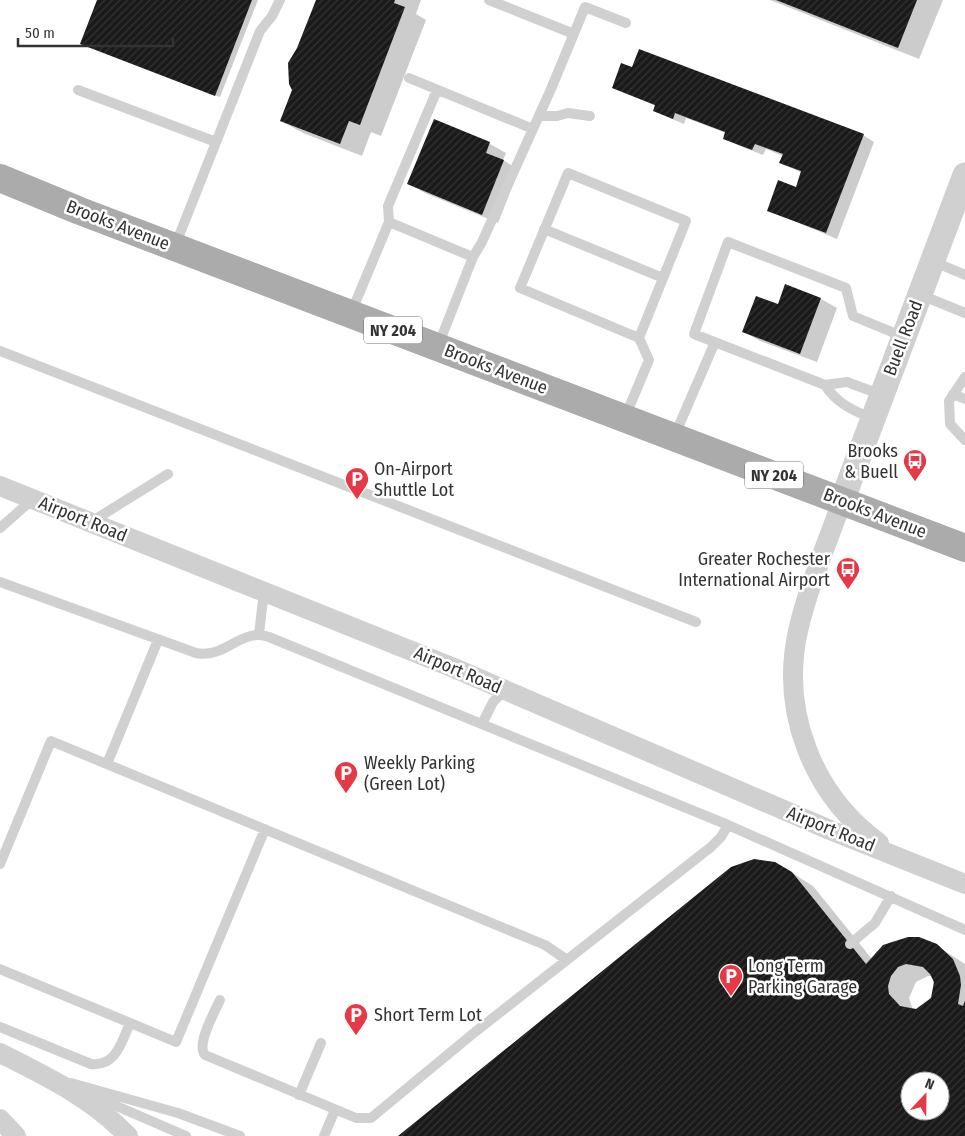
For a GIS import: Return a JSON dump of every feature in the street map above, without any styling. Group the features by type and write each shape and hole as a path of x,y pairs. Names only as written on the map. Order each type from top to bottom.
{"main road":[{"path":"0,160 80,211"},
{"name":"Brooks Avenue","path":"0,178 80,211 965,548"}],"street":[{"name":"Buell Road","path":"842,501 965,175"},
{"name":"Airport Road","path":"0,486 264,591 505,690 830,830 965,884"},
{"name":"Airport Road","path":"842,501 798,632 794,680 798,720 812,764 835,801 868,836 914,863"},
{"path":"0,1053 44,1075 97,1108 128,1136"},
{"path":"0,1119 16,1136"}],"lane":[{"path":"174,246 260,31 272,16 280,0"},
{"path":"489,0 574,34"},
{"path":"438,346 473,257 482,242 539,116 585,7 626,23"},
{"path":"409,78 533,129"},
{"path":"78,90 216,142"},
{"path":"351,314 389,222 388,206 437,90"},
{"path":"539,116 557,116 568,113 590,116"},
{"path":"624,418 649,360 639,338 520,288 568,173 686,221 639,338"},
{"path":"389,222 473,257"},
{"path":"544,229 663,278"},
{"path":"882,395 848,382 825,384 694,334 728,242 846,288 853,316 904,337"},
{"path":"932,262 965,275"},
{"path":"920,295 965,313"},
{"path":"674,437 715,342"},
{"path":"0,351 696,622"},
{"path":"965,377 949,401 950,424 965,440"},
{"path":"825,384 833,397 847,408 873,419"},
{"path":"953,394 965,399"},
{"path":"91,522 168,474"},
{"path":"0,528 33,499"},
{"path":"0,582 196,653 211,654 226,649 247,636 259,634 728,825 965,930"},
{"path":"259,634 264,591"},
{"path":"107,764 158,640"},
{"path":"482,724 493,702 505,690"},
{"path":"0,864 51,741 545,945 567,960"},
{"path":"220,1000 202,1043 202,1052 208,1057 362,1120 376,1116 468,1038 711,847 721,837 728,825"},
{"path":"0,969 176,1042 264,829"},
{"path":"850,944 875,923 891,896"},
{"path":"0,1027 91,1064 99,1065 106,1063 116,1052 130,1023"},
{"path":"299,1095 321,1042"},
{"path":"44,1075 186,1136"},
{"path":"44,1075 187,1116 240,1136"},
{"path":"324,1136 335,1110"}],"building":[{"path":"97,0 252,0 215,96 80,44"},
{"path":"316,0 395,0 394,3 405,7 360,125 349,121 340,144 280,121 292,90 289,84 288,63 297,48"},
{"path":"776,0 917,0 898,48"},
{"path":"639,49 864,134 826,233 767,211 778,180 796,187 801,171 779,163 783,154 755,144 752,150 723,139 725,132 675,113 673,119 653,111 655,105 612,88 621,63 632,67"},
{"path":"434,119 490,142 486,153 504,160 482,215 407,184"},
{"path":"785,284 821,298 800,354 742,332 756,296 778,304"},
{"name":"Long Term Parking Garage","path":"754,859 775,862 792,872 866,964 883,945 908,937 919,937 937,944 953,959 960,976 961,985 958,1004 963,1006 965,1001 965,1136 398,1136 731,867","holes":["906,964 923,967 930,974 934,982 931,998 916,1009 900,1006 889,994 888,986 891,976 898,967"]}],"place":[{"name":"Brooks & Buell","path":"915,482"},
{"name":"On-Airport Shuttle Lot","path":"357,500"},
{"name":"Greater Rochester International Airport","path":"848,590"},
{"name":"Weekly Parking (Green Lot)","path":"346,794"},
{"name":"Long Term Parking Garage","path":"731,997"},
{"name":"Short Term Lot","path":"356,1036"}]}
